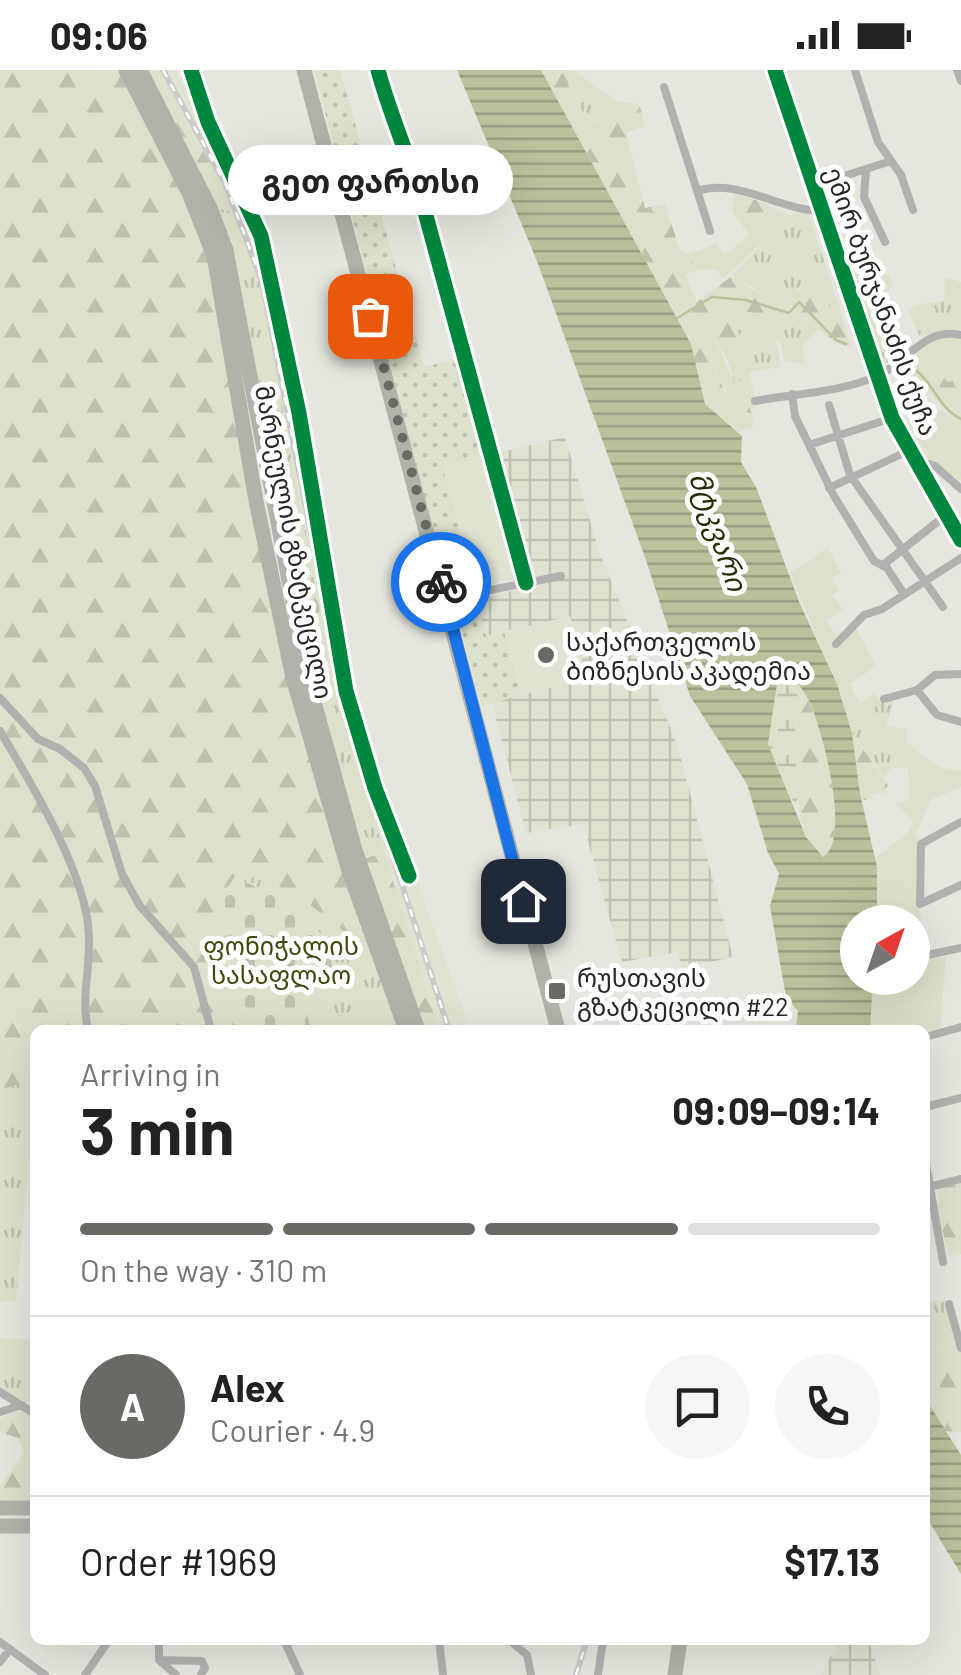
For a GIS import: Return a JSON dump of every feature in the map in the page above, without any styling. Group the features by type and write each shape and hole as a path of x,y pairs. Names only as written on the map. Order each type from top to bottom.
{"highway":[{"name":"მარნეულის გზატკეცილი","path":"126,70 196,206 214,256 256,501 293,678 349,871 404,1025"},
{"name":"მარნეულის გზატკეცილი","path":"140,70 210,208 226,250 308,680 360,864 416,1025"},
{"path":"304,70 557,1025"},
{"path":"0,1508 30,1508"},
{"path":"2,1530 30,1527"},
{"path":"675,1675 679,1645"}],"street":[{"path":"191,70 208,122 264,248 309,469 346,691 408,876"},
{"path":"378,70 393,125 407,148 526,583"},
{"name":"ემირ ბურჯანაძის ქუჩა","path":"775,70 892,418 961,540"},
{"path":"855,70 878,142 902,176 912,210"},
{"path":"957,70 961,81"},
{"path":"664,87 710,230"},
{"path":"810,176 826,179 890,161"},
{"path":"866,170 864,197 885,242"},
{"path":"697,190 720,184 791,209 820,210"},
{"path":"755,402 877,376 927,338 946,332 961,335"},
{"path":"792,394 795,416 812,444 830,488 874,561 883,566 904,594"},
{"path":"829,405 852,478 942,607"},
{"path":"812,444 892,418"},
{"path":"830,488 910,455 935,466 961,489"},
{"path":"883,566 946,516"},
{"path":"836,644 857,620 961,558"},
{"path":"445,599 561,576"},
{"path":"884,699 917,690 935,675 961,674"},
{"path":"917,690 937,715 961,722"},
{"path":"0,698 38,740 60,749 84,768 96,786 122,874 140,906 194,967 210,1025"},
{"path":"0,731 40,797 81,896 89,938 83,1006 87,1025"},
{"path":"961,822 921,844 920,904 961,885"},
{"path":"930,954 961,948"},
{"path":"930,1035 961,1028"},
{"path":"930,1106 961,1098"},
{"path":"930,1176 944,1262"},
{"path":"933,1186 961,1179"},
{"path":"949,1304 961,1348"},
{"path":"0,1392 30,1411"},
{"path":"0,1412 22,1405"},
{"path":"0,1642 45,1675"},
{"path":"85,1675 106,1645"},
{"path":"159,1645 160,1660 176,1675"},
{"path":"286,1645 300,1675"},
{"path":"440,1645 444,1675"},
{"path":"515,1645 527,1654 531,1675"},
{"path":"598,1675 602,1645"},
{"path":"0,1662 10,1649"},
{"path":"160,1660 202,1661 200,1675"}],"shaded area":[{"path":"158,70 176,70 256,230 311,467 348,692 469,1025 437,1025 334,695 257,272 220,180"},
{"path":"565,437 599,551 678,747 733,957 682,968 677,952 622,962 583,824 526,833 492,703 587,678 570,616 486,636 477,600 538,584 500,452"},
{"path":"489,451 522,577 478,587 441,465"},
{"name":"საქართველოს ბიზნესის აკადემია","path":"570,616 587,679 521,695 504,632"},
{"path":"836,1645 870,1645 881,1675 821,1675"}],"green space":[{"path":"0,70 121,70 204,233 283,650 371,931 350,936 300,897 241,869 217,902 251,1025 30,1025 30,1081 0,1090"},
{"path":"148,70 158,70 220,180 233,212 218,208"},
{"path":"314,70 340,70 424,367 462,357 489,451 442,466 474,579 448,587"},
{"path":"541,70 575,70 580,75 568,82 573,98 583,113 597,122 613,123 618,102 639,104 645,126 626,133 645,208 665,204 680,250 689,254 697,270 685,275 697,302 732,276 774,303 791,292 806,289 842,315 852,348 835,343 803,317 773,318 732,308 745,358 729,362 716,341 704,345 725,392 738,388 752,413 753,427 739,431 705,404 691,344"},
{"path":"580,75 618,102 613,123 601,123 576,104 568,83"},
{"path":"733,190 789,215 769,236 741,211 733,212"},
{"path":"218,208 233,212 257,272 317,594 298,596 236,258"},
{"path":"740,211 769,236 723,279 716,269 697,270 689,254 716,244 724,256 749,235 733,212"},
{"path":"808,212 842,315 799,288 774,304 765,301 755,288 732,276 789,215"},
{"path":"849,265 870,266 889,275 893,283 889,291 874,296 900,355 882,368"},
{"path":"946,278 961,282 961,330 946,329 920,337 909,312 914,306 944,300"},
{"path":"732,308 773,318 803,317 818,329 802,346 805,365 784,360 780,340 776,339 781,367 750,372 750,378 734,383 729,362 744,357"},
{"path":"945,334 961,337 961,379 948,382 927,362 919,365 914,375 904,361"},
{"path":"716,341 734,383 750,378 757,407 750,409 738,388 726,392 704,344"},
{"path":"927,362 955,381 961,379 961,428 914,375 919,365"},
{"path":"942,410 961,428 961,479 956,483 920,452 906,424"},
{"path":"828,548 841,573 831,578 839,590 832,595 843,609 827,620 837,637 856,628 876,666 850,684 860,704 875,693 880,701 852,733 837,684 790,573"},
{"path":"317,594 329,666 311,670 298,596"},
{"path":"477,600 486,636 504,632 521,695 482,706 455,606"},
{"path":"329,666 384,852 364,859 311,670"},
{"path":"786,670 806,695 796,721 796,808 768,744 778,677"},
{"path":"806,695 826,754 835,805 831,846 822,857 804,827 795,779 795,730"},
{"path":"896,697 886,726 890,727 891,768 884,777 852,733 880,701"},
{"path":"890,727 907,729 907,742 932,762 961,770 961,787 930,800 915,836 920,840 921,905 876,905 875,858 908,833 913,821 895,803 910,800 908,768 891,768"},
{"path":"852,733 888,785 885,793 875,793 869,800 861,800"},
{"path":"384,852 437,1025 422,1025 364,859"},
{"path":"242,869 300,897 350,935 371,931 400,1025 309,1025 255,884 234,879"},
{"name":"ფონიჭალის სასაფლაო","path":"234,879 290,905 317,929 331,958 336,991 304,1001 310,1025 251,1025 217,902"},
{"path":"946,957 940,1028 930,1031 930,1025 870,1025 872,995 930,995 930,960"},
{"path":"30,1080 30,1160 16,1301 0,1302 0,1090"},
{"path":"961,1181 961,1254 949,1257 938,1211 939,1187"},
{"path":"946,1300 961,1360 937,1349 930,1331 930,1302"},
{"path":"930,1331 937,1349 961,1360 961,1432 943,1431 930,1407"},
{"path":"0,1338 30,1340 30,1404 0,1389"},
{"path":"22,1410 30,1416 30,1503 0,1502 0,1486 24,1453 18,1438 0,1432 0,1418"}],"water":[{"name":"მტკვარი","path":"457,70 541,70 691,344 705,404 742,436 741,462 756,487 800,604 837,684 852,733 860,794 877,867 877,905 840,905 840,995 872,995 870,1025 797,1025 798,1011 786,997 770,906 779,874 768,853 747,784 690,696 646,560 537,261","holes":["786,670 815,715 835,807 831,847 823,857 806,837 768,744 778,677"]},
{"path":"930,1406 961,1455 961,1574 930,1523"}],"waterway":[{"path":"674,320 712,297 746,300 789,313 799,302 836,340 846,344"},
{"path":"917,371 947,409 961,419"}],"railway":[{"path":"163,70 225,183 262,281 345,708 447,1025"},
{"path":"576,1675 585,1645"}],"cycle path":[{"path":"191,70 208,122 261,236 299,413 346,691 375,788 409,876"},
{"path":"378,70 422,201 526,583"},
{"path":"775,70 892,418 961,540"}],"way so far":[{"path":"370,316 441,582"}],"place":[{"name":"გეთ ფართსი","path":"370,316"},
{"name":"საქართველოს ბიზნესის აკადემია","path":"546,655"},
{"name":"რუსთავის გზატკეცილი #22","path":"557,991"}],"route":[{"path":"441,582 523,901"}]}
